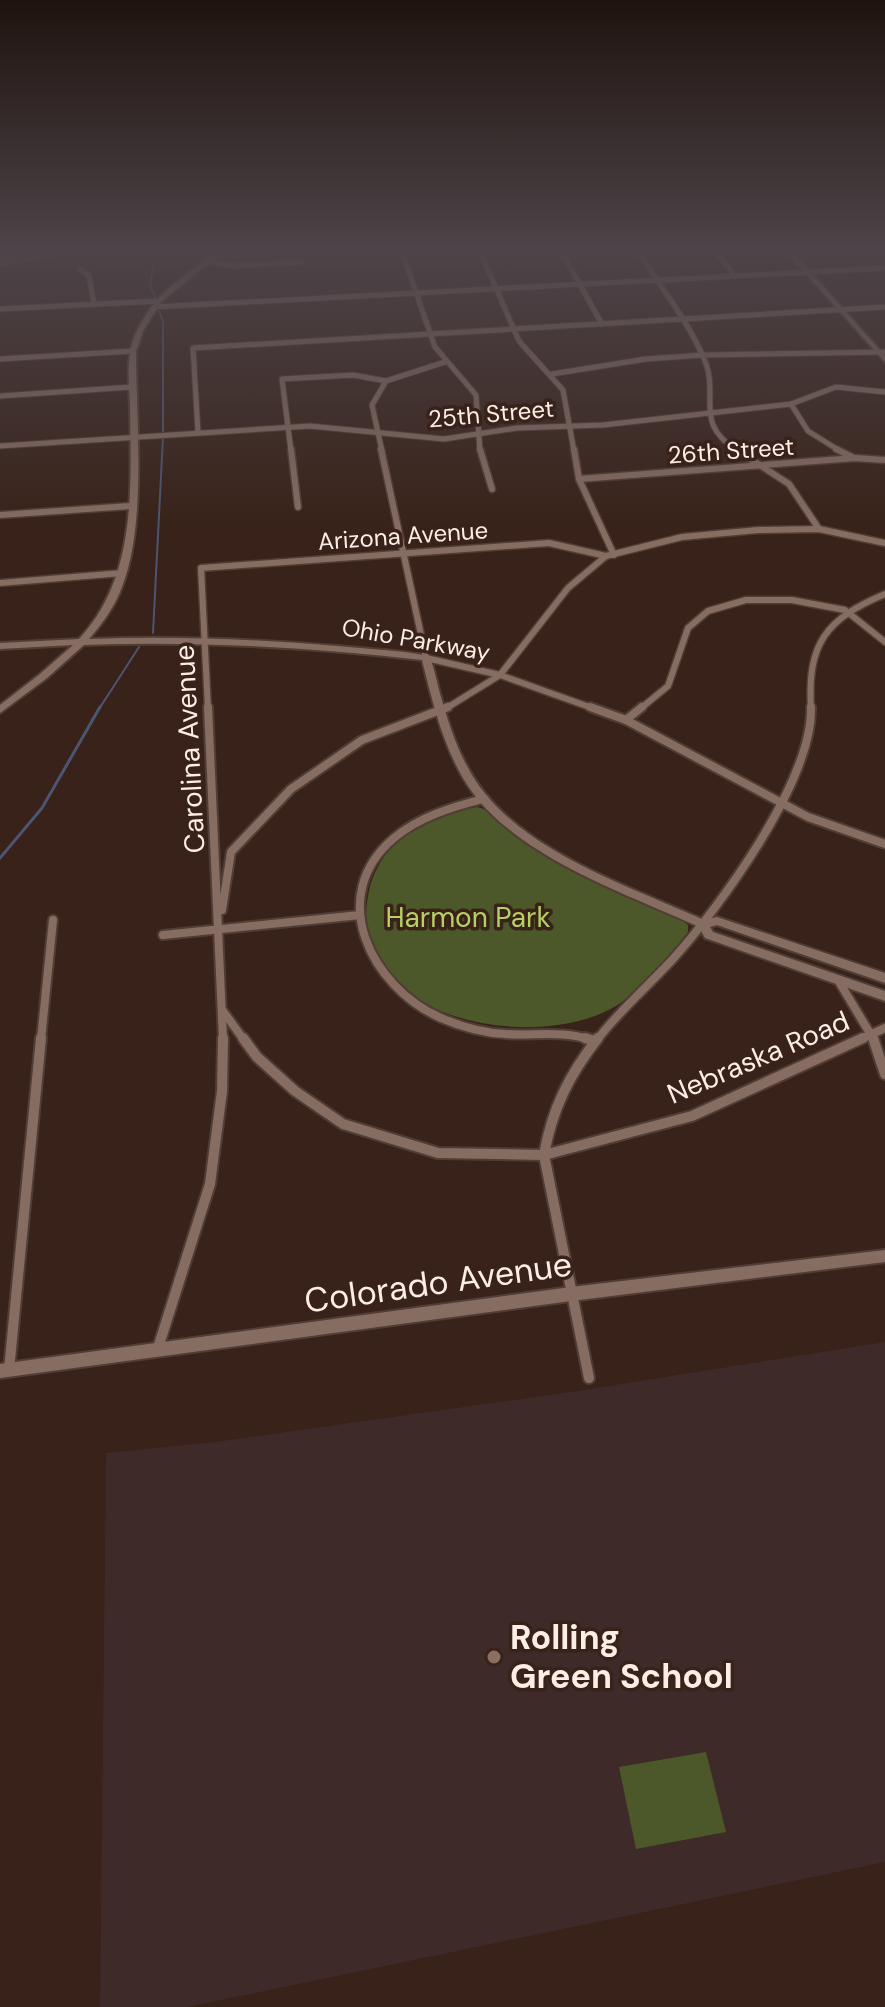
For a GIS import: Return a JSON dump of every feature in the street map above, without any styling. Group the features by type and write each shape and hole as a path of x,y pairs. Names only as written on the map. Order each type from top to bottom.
{"street":[{"path":"0,710 82,640 108,609 122,573 130,546 133,351 137,343"},
{"path":"198,432 193,348 283,343"},
{"path":"435,343 445,362 476,395 480,412 480,458 492,489"},
{"path":"521,343 563,390 579,479 610,555"},
{"path":"695,343 703,355 711,383 710,425 722,441 789,484 819,529"},
{"path":"0,359 133,351"},
{"path":"552,374 646,359 703,355 882,352 885,360"},
{"path":"298,507 282,379 353,375 386,381 445,362"},
{"path":"386,381 372,405 426,658 440,712 483,799 546,848 703,924 709,935 885,996"},
{"name":"25th Street","path":"0,446 288,426 335,427 427,439 567,425 637,422 791,404 814,389 836,386 885,392"},
{"path":"0,396 132,387"},
{"path":"791,404 797,421 812,438 855,458"},
{"name":"26th Street","path":"579,479 763,468 855,458 885,460"},
{"path":"0,515 130,506"},
{"path":"219,929 231,852 291,789 362,740 440,712 500,675 568,588 610,555 682,537 758,530 819,529 885,543"},
{"name":"Arizona Avenue","path":"201,568 549,543 610,555"},
{"name":"Carolina Avenue","path":"157,1351 210,1184 222,1091 223,1011 207,640 201,568"},
{"path":"0,583 122,573"},
{"path":"589,1378 544,1155 545,1131 556,1103 594,1041 660,975 703,924 782,801 811,721 812,661 821,634 845,610 885,594"},
{"path":"626,720 668,686 688,628 708,611 746,600 792,600 845,610 885,642"},
{"name":"Ohio Parkway","path":"0,646 82,640 207,640 321,645 426,658 500,675 626,720 808,817 885,844"},
{"path":"483,799 425,818 383,847 366,876 360,915 366,946 375,965 404,996 428,1012 478,1030 508,1035 570,1034 594,1041"},
{"path":"163,935 360,915"},
{"path":"5,1370 53,920"},
{"path":"703,924 717,921 885,978"},
{"path":"838,980 872,1035 885,1074"},
{"name":"Nebraska Road","path":"223,1011 257,1057 295,1091 343,1124 438,1153 544,1155 692,1116 885,1028"},
{"name":"Colorado Avenue","path":"5,1370 571,1294 885,1256"}],"shaded area":[{"name":"Rolling Green School","path":"885,1342 885,1862 188,2007 100,2007 106,1453 215,1442 571,1392"}],"green space":[{"name":"Harmon Park","path":"478,807 489,811 544,853 679,918 688,925 688,932 646,982 616,1006 581,1020 540,1027 496,1025 453,1016 415,998 386,972 369,938 368,896 373,878 380,862 405,836 440,817"},
{"path":"706,1752 726,1832 636,1849 619,1767"}],"waterway":[{"path":"163,343 163,432"},
{"path":"153,633 163,437"},
{"path":"99,709 139,647"},
{"path":"0,858 42,808 100,707"}],"place":[{"name":"Rolling Green School","path":"494,1657"}]}
